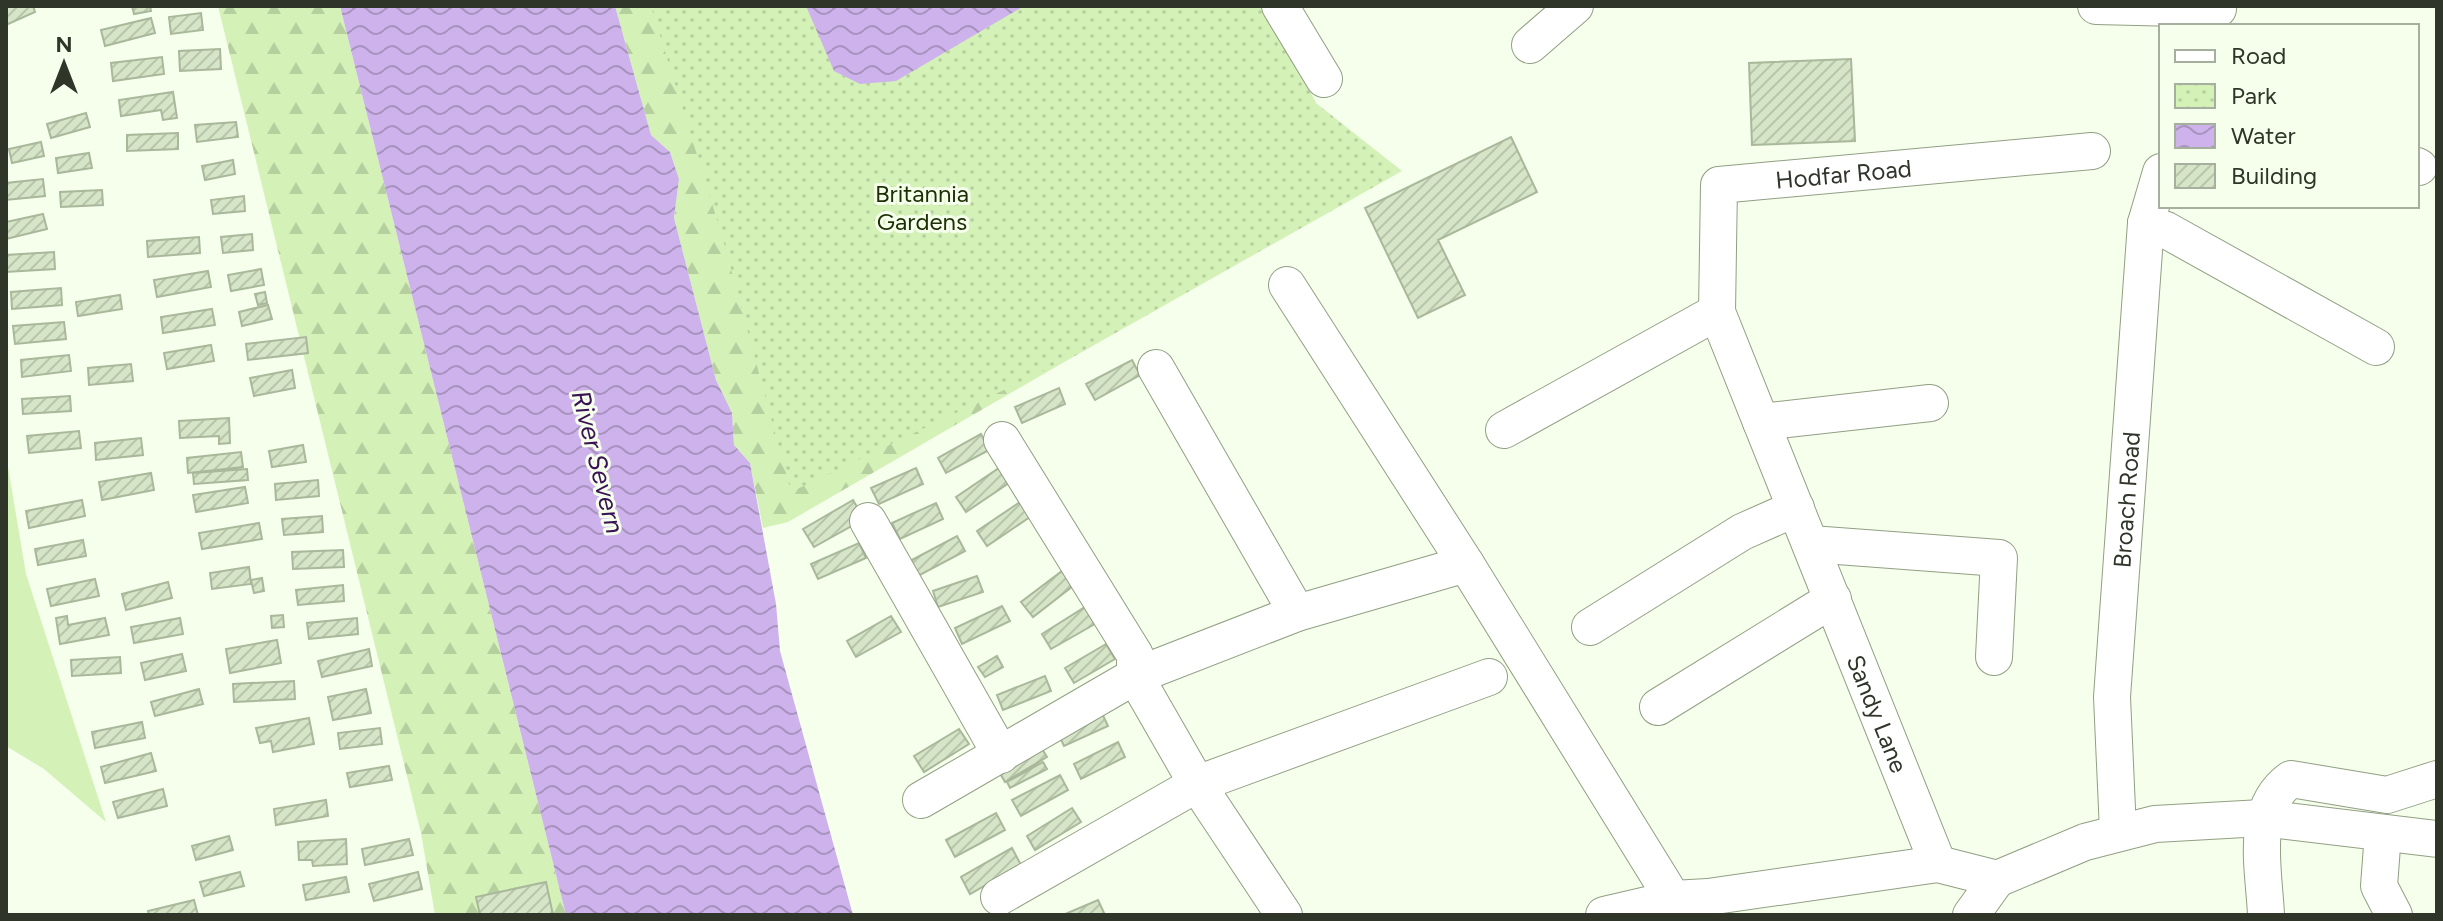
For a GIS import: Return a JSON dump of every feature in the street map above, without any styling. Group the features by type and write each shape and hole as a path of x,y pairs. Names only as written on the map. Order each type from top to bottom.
{"street":[{"path":"1280,6 1324,79"},
{"path":"1530,45 1575,6"},
{"path":"2096,6 2216,14"},
{"name":"Hodfar Road","path":"1717,312 1719,185 2092,151"},
{"name":"Broach Road","path":"2118,831 2112,697 2146,223 2159,179"},
{"path":"2146,223 2166,230 2376,347"},
{"path":"1287,285 1466,564 1673,899"},
{"path":"1504,430 1717,312"},
{"name":"Sandy Lane","path":"1717,312 1938,864"},
{"path":"1156,368 1297,613"},
{"path":"1761,422 1930,403"},
{"path":"1002,440 1135,655 1135,676 1197,784 1284,915"},
{"path":"1590,627 1742,532 1796,508"},
{"path":"868,521 1001,755"},
{"path":"1811,544 1999,558 1994,657"},
{"path":"921,800 1135,676 1297,613 1466,564"},
{"path":"1658,707 1833,599"},
{"path":"999,897 1197,784 1489,677"},
{"path":"2266,915 2262,818 2276,790 2291,779 2387,795 2437,779"},
{"path":"1971,915 1997,879 2118,831 2155,824 2262,818 2437,839"},
{"path":"2358,915 2386,900 2383,833"},
{"path":"1604,915 1673,899 1708,897 1938,864 1997,879"},
{"path":"1995,915 1997,879"}],"green space":[{"path":"218,6 340,6 566,915 435,915 421,833"},
{"name":"Britannia Gardens","path":"615,6 806,6 1292,230 788,522 763,528 750,463 734,445 732,413 716,380 674,218 679,179 670,152 651,135"},
{"name":"Britannia Gardens","path":"651,6 1268,6 1316,103 1402,171 1073,357 791,492 722,236"},
{"path":"6,455 26,574 106,822 44,769 6,746"}],"water":[{"name":"River Severn","path":"340,6 615,6 651,135 670,152 679,179 674,218 716,380 732,413 734,445 750,463 776,604 780,651 853,915 566,915"},
{"path":"806,6 1024,6 896,81 860,84 834,71"}],"building":[{"path":"6,6 33,6 35,12 6,25"},
{"path":"132,6 150,6 151,11 134,14"},
{"path":"201,13 203,30 171,34 169,17"},
{"path":"151,18 155,33 105,46 101,30"},
{"path":"220,49 221,69 180,71 179,51"},
{"path":"162,57 164,74 113,81 111,63"},
{"path":"1851,59 1855,141 1752,145 1749,63"},
{"path":"173,92 177,118 163,120 161,110 121,116 119,100"},
{"path":"86,113 90,127 51,138 47,124"},
{"path":"236,122 238,137 197,142 195,125"},
{"path":"178,133 178,149 127,151 127,135"},
{"path":"1511,137 1537,192 1438,240 1465,295 1418,318 1365,208"},
{"path":"41,142 44,156 12,163 9,149"},
{"path":"89,153 92,168 58,173 56,158"},
{"path":"233,160 235,174 205,180 202,166"},
{"path":"43,179 45,196 6,200 6,183"},
{"path":"102,190 103,205 61,207 60,192"},
{"path":"244,196 245,211 213,214 211,200"},
{"path":"43,214 47,229 6,239 6,222"},
{"path":"252,234 253,250 223,253 221,237"},
{"path":"199,237 200,253 148,257 147,241"},
{"path":"54,252 55,269 6,272 6,255"},
{"path":"261,269 264,285 231,291 228,275"},
{"path":"208,271 211,287 157,297 154,280"},
{"path":"61,288 62,305 12,309 11,292"},
{"path":"265,292 267,303 258,305 255,294"},
{"path":"120,295 122,309 78,316 76,302"},
{"path":"268,305 272,319 242,326 239,312"},
{"path":"212,309 215,325 163,333 161,317"},
{"path":"64,322 66,339 15,344 13,326"},
{"path":"306,337 308,353 248,360 246,344"},
{"path":"211,345 214,361 167,369 164,353"},
{"path":"69,355 71,371 22,377 21,360"},
{"path":"1132,360 1140,375 1095,400 1086,384"},
{"path":"131,364 133,381 89,385 88,368"},
{"path":"292,370 295,388 254,396 250,378"},
{"path":"1059,388 1065,404 1022,423 1015,407"},
{"path":"70,396 71,411 23,414 22,399"},
{"path":"229,418 230,443 219,444 219,436 180,438 179,421"},
{"path":"79,431 81,448 29,453 27,436"},
{"path":"981,434 989,450 946,473 938,458"},
{"path":"141,438 143,455 96,460 95,443"},
{"path":"303,445 306,462 272,467 269,451"},
{"path":"241,452 243,467 188,473 187,458"},
{"path":"916,468 923,484 879,504 871,488"},
{"path":"999,468 1009,483 966,512 956,497"},
{"path":"247,469 248,480 194,484 193,473"},
{"path":"151,473 154,490 102,500 99,482"},
{"path":"318,480 319,496 276,500 275,484"},
{"path":"245,487 248,503 196,512 193,495"},
{"path":"82,500 85,516 29,528 26,511"},
{"path":"853,500 864,519 814,547 803,529"},
{"path":"1020,502 1030,517 987,546 977,531"},
{"path":"936,503 943,519 900,539 892,523"},
{"path":"322,516 323,532 284,535 282,519"},
{"path":"259,523 262,539 202,549 199,533"},
{"path":"957,536 965,551 918,576 910,561"},
{"path":"83,540 86,556 38,565 35,549"},
{"path":"859,543 866,558 818,579 811,564"},
{"path":"343,550 344,567 293,569 292,552"},
{"path":"249,567 251,584 212,589 210,573"},
{"path":"1062,571 1073,586 1033,617 1021,602"},
{"path":"977,576 983,592 938,607 933,591"},
{"path":"262,578 264,591 254,593 251,580"},
{"path":"95,579 99,596 51,606 47,589"},
{"path":"168,582 172,598 126,610 122,594"},
{"path":"343,585 344,601 298,605 296,590"},
{"path":"1002,606 1010,621 962,644 955,628"},
{"path":"1085,607 1095,624 1051,649 1042,634"},
{"path":"283,615 284,627 272,628 271,616"},
{"path":"67,616 68,625 105,618 109,635 60,644 56,618"},
{"path":"891,616 901,632 856,657 847,641"},
{"path":"180,618 183,634 134,643 131,627"},
{"path":"357,618 358,634 309,639 307,623"},
{"path":"277,640 281,663 230,673 226,649"},
{"path":"1106,644 1115,659 1074,683 1065,668"},
{"path":"369,649 372,666 322,677 318,661"},
{"path":"182,654 186,671 145,680 141,663"},
{"path":"997,656 1003,667 985,677 978,667"},
{"path":"120,657 121,673 72,676 71,660"},
{"path":"1045,676 1051,691 1003,710 997,695"},
{"path":"294,681 295,699 234,702 233,684"},
{"path":"199,689 203,704 155,716 151,702"},
{"path":"366,689 371,713 333,720 328,697"},
{"path":"1101,711 1108,726 1064,746 1057,731"},
{"path":"309,718 314,744 273,752 271,741 260,743 256,728"},
{"path":"142,722 145,738 95,748 92,732"},
{"path":"380,728 382,744 340,749 338,733"},
{"path":"959,729 969,744 924,772 914,756"},
{"path":"1118,742 1125,757 1081,779 1074,764"},
{"path":"1039,744 1047,757 1005,782 997,768"},
{"path":"151,753 156,771 105,783 101,767"},
{"path":"1043,762 1047,769 1010,788 1007,782"},
{"path":"389,766 392,780 350,787 347,773"},
{"path":"1060,775 1068,790 1021,816 1012,800"},
{"path":"163,789 167,806 118,818 113,802"},
{"path":"326,800 328,816 276,825 274,809"},
{"path":"1072,808 1081,822 1035,850 1027,836"},
{"path":"996,813 1005,830 955,857 946,840"},
{"path":"229,836 233,850 196,860 192,846"},
{"path":"346,839 347,864 313,866 312,860 299,860 298,842"},
{"path":"409,839 413,855 365,865 362,849"},
{"path":"1012,848 1021,865 970,894 961,877"},
{"path":"240,872 244,886 204,896 200,882"},
{"path":"418,872 422,889 374,901 369,884"},
{"path":"346,877 349,892 306,900 303,885"},
{"path":"546,882 553,915 480,915 476,897"},
{"path":"194,900 198,915 149,915 148,911"},
{"path":"1098,900 1105,915 1063,915"}]}
